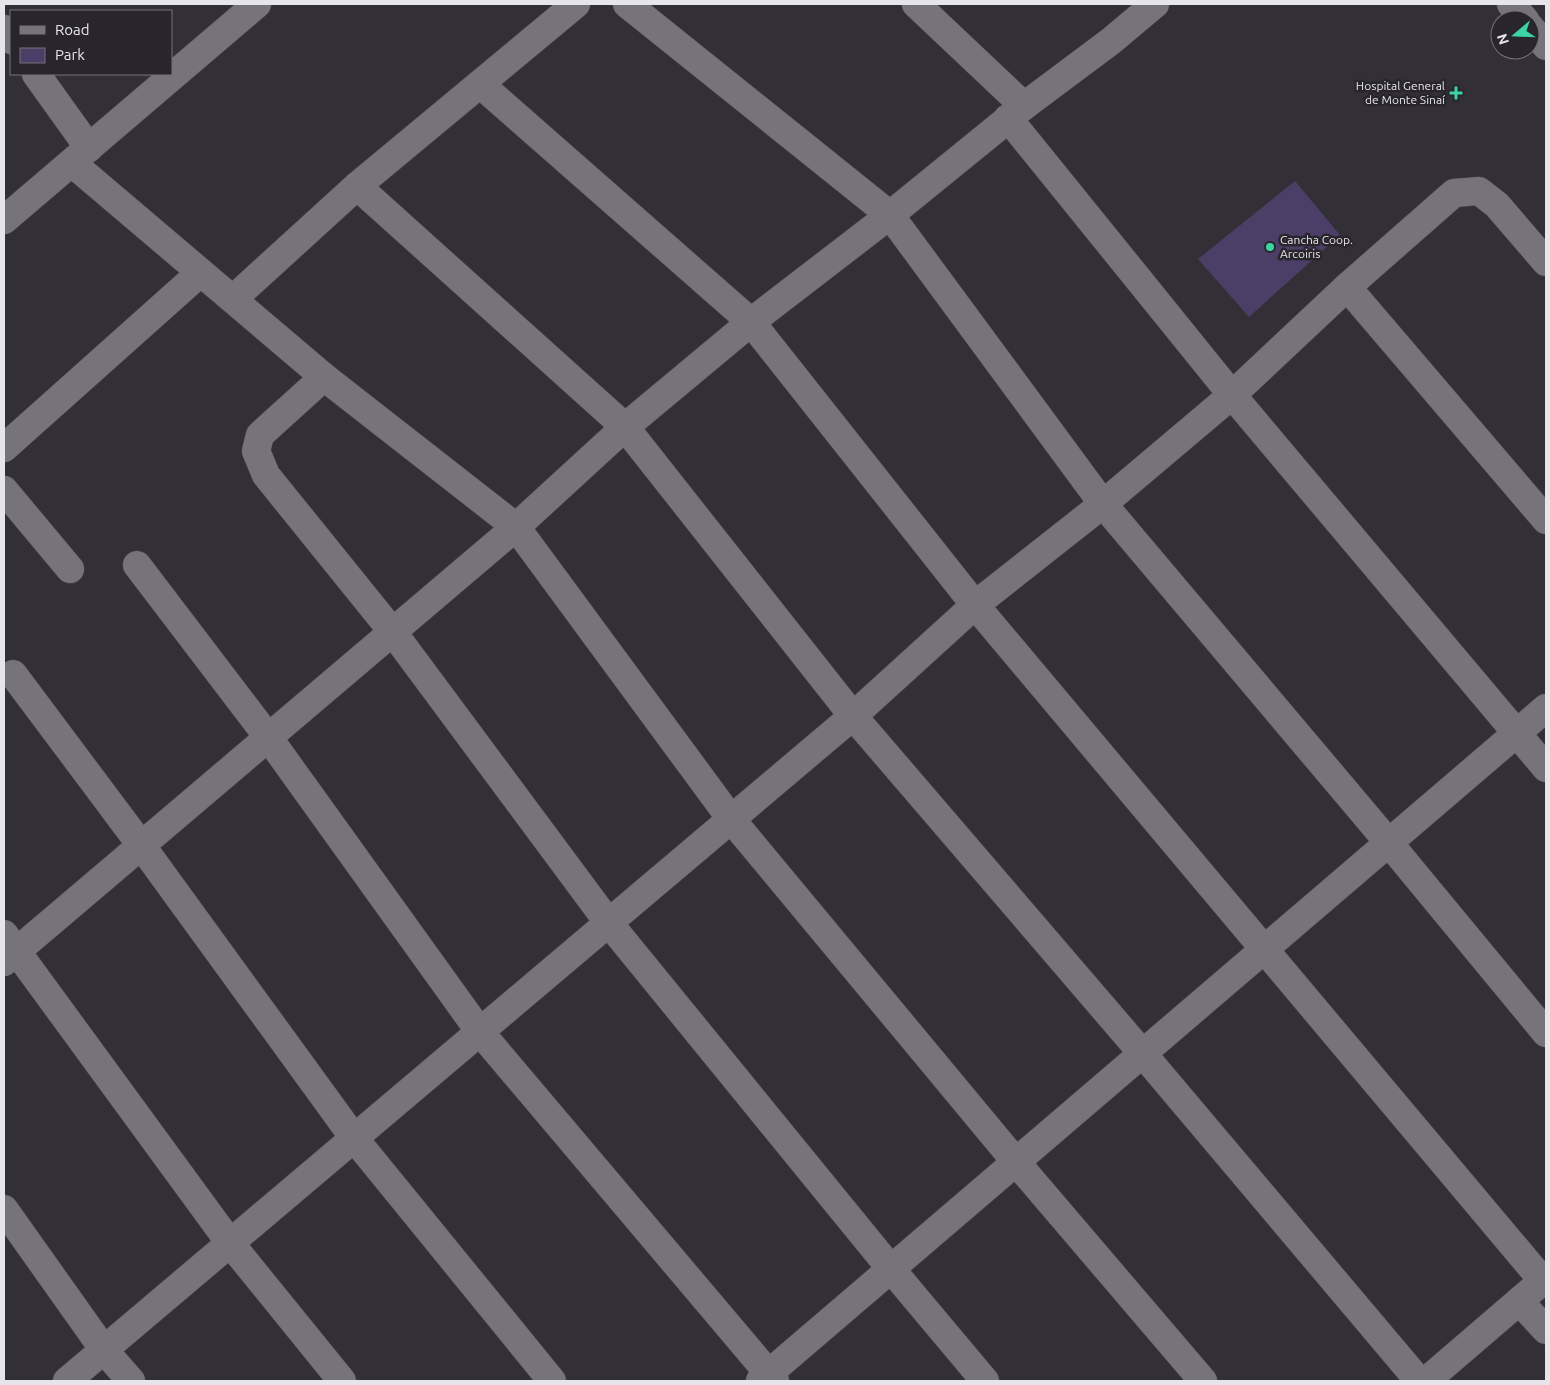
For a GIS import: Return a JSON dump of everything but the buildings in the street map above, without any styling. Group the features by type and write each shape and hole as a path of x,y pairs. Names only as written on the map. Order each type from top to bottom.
{"street":[{"path":"4,220 257,4"},
{"path":"233,299 357,186 576,4"},
{"path":"627,4 890,215 1103,504 1389,843 1546,1033"},
{"path":"916,4 1016,112 1232,395 1546,768"},
{"path":"342,1381 230,1243 8,949 141,845 516,527 625,427 751,322 890,215 1016,112 1110,41 1155,4"},
{"path":"37,75 80,155 200,272 324,377 516,527 731,819 1016,1162 1204,1381"},
{"path":"480,84 751,322 975,605 1545,1279 1426,1381"},
{"path":"357,186 625,427 853,716 1143,1054 1419,1381"},
{"path":"67,1381 853,716 975,605 1103,504 1232,395 1347,286 1454,193 1479,191 1497,205 1546,262"},
{"path":"4,448 200,272"},
{"path":"1347,286 1546,520"},
{"path":"324,377 260,435 256,451 266,475 392,631 608,922 891,1270 985,1381"},
{"path":"4,490 70,569"},
{"path":"137,565 268,737 480,1032 768,1379 1016,1162 1546,708"},
{"path":"13,674 141,845 354,1138 552,1381"},
{"path":"4,1209 104,1350 131,1381"},
{"path":"1519,1301 1546,1330"}],"green space":[{"name":"Cancha Coop. Arcoiris","path":"1295,181 1340,235 1249,317 1198,259"}],"place":[{"name":"Hospital General de Monte Sinaí","path":"1456,93"},
{"name":"Cancha Coop. Arcoiris","path":"1270,247"}]}
